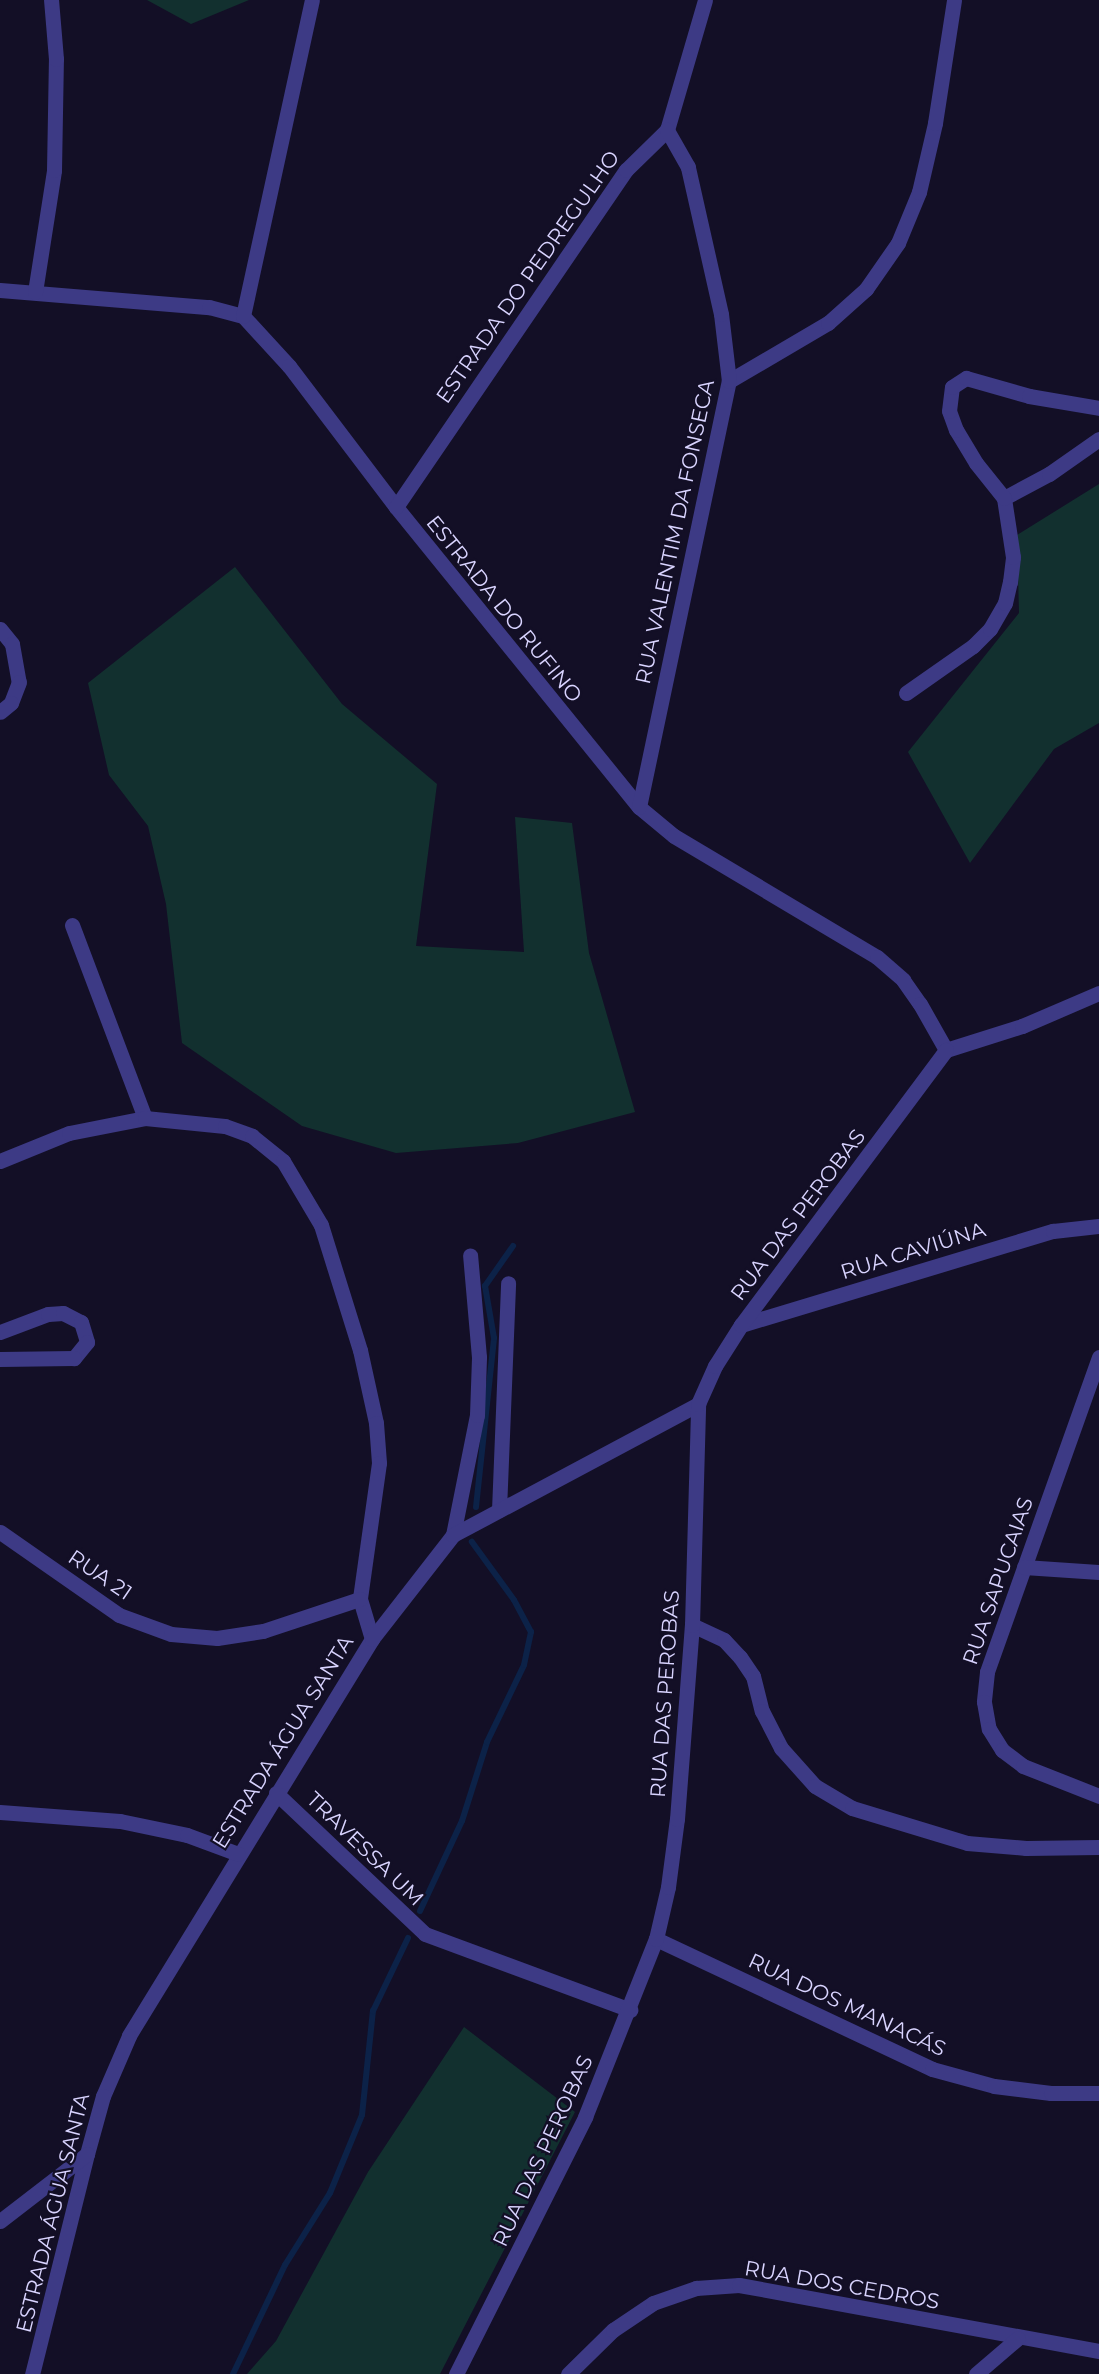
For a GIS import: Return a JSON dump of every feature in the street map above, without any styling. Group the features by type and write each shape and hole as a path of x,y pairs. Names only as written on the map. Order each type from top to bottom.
{"street":[{"path":"35,292 54,170 56,59 51,0"},
{"path":"0,290 209,307 243,316 312,0"},
{"name":"ESTRADA DO PEDREGULHO","path":"396,507 626,170 667,130 705,0"},
{"path":"729,381 828,323 866,289 898,243 919,192 927,158 954,0"},
{"name":"RUA VALENTIM DA FONSECA","path":"639,807 729,381 721,314 688,167 667,130"},
{"name":"ESTRADA DO RUFINO","path":"243,316 288,366 396,507 639,807 674,836 877,957 903,981 920,1004 946,1050"},
{"path":"906,693 972,646 990,628 1005,603 1013,557 1004,498 976,463 956,430 949,411 952,387 966,378 1029,396 1099,408"},
{"path":"1004,498 1099,439"},
{"path":"0,629 12,644 20,682 11,703 0,712"},
{"path":"72,925 145,1118"},
{"path":"946,1050 1022,1026 1099,993"},
{"name":"RUA DAS PEROBAS","path":"456,2374 542,2206 630,2010 656,1939 668,1887 677,1819 692,1624 698,1404 715,1366 741,1325 946,1050"},
{"name":"ESTRADA ÁGUA SANTA","path":"0,1161 69,1133 145,1118 225,1126 252,1136 283,1161 304,1190 321,1225 360,1350 376,1423 376,1500 360,1599 372,1639 238,1854 129,2036 103,2096 33,2374"},
{"name":"RUA CAVIÚNA","path":"741,1325 1053,1231 1099,1226"},
{"path":"453,1535 477,1415 479,1357 470,1255"},
{"path":"499,1510 508,1283"},
{"path":"0,1332 48,1314 63,1313 81,1322 87,1342 74,1358 0,1359"},
{"name":"RUA SAPUCAIAS","path":"1099,1357 987,1672 984,1702 989,1729 1002,1750 1023,1766 1099,1796"},
{"path":"372,1639 453,1535 698,1404"},
{"name":"RUA 21","path":"0,1532 119,1615 171,1634 217,1638 263,1631 360,1599"},
{"path":"1024,1567 1099,1572"},
{"path":"692,1624 724,1640 740,1657 753,1676 762,1711 781,1748 815,1785 852,1808 967,1842 1026,1848 1099,1847"},
{"name":"TRAVESSA UM","path":"276,1793 425,1934 630,2010"},
{"path":"0,1812 120,1821 187,1835 238,1854"},
{"name":"RUA DOS MANACÁS","path":"656,1939 932,2069 994,2086 1051,2093 1099,2092"},
{"path":"0,2221 87,2154"},
{"name":"RUA DOS CEDROS","path":"568,2374 614,2330 653,2303 696,2288 739,2285 1099,2352"},
{"path":"976,2374 1018,2338"}],"green space":[{"path":"147,0 249,0 191,24"},
{"path":"1099,484 1099,723 1054,749 970,863 908,752 1019,613 1017,535"},
{"path":"235,567 342,704 437,784 416,946 524,952 515,817 572,823 589,953 635,1112 518,1143 396,1153 302,1126 182,1043 166,904 148,826 109,775 88,683"},
{"path":"464,2027 575,2112 440,2374 247,2374 276,2341 368,2172"}],"waterway":[{"path":"476,1507 494,1338 485,1286 513,1246"},
{"path":"420,1911 462,1821 487,1742 524,1665 531,1632 514,1600 472,1542"},
{"path":"233,2374 285,2265 330,2193 362,2115 373,2011 408,1938"}]}
